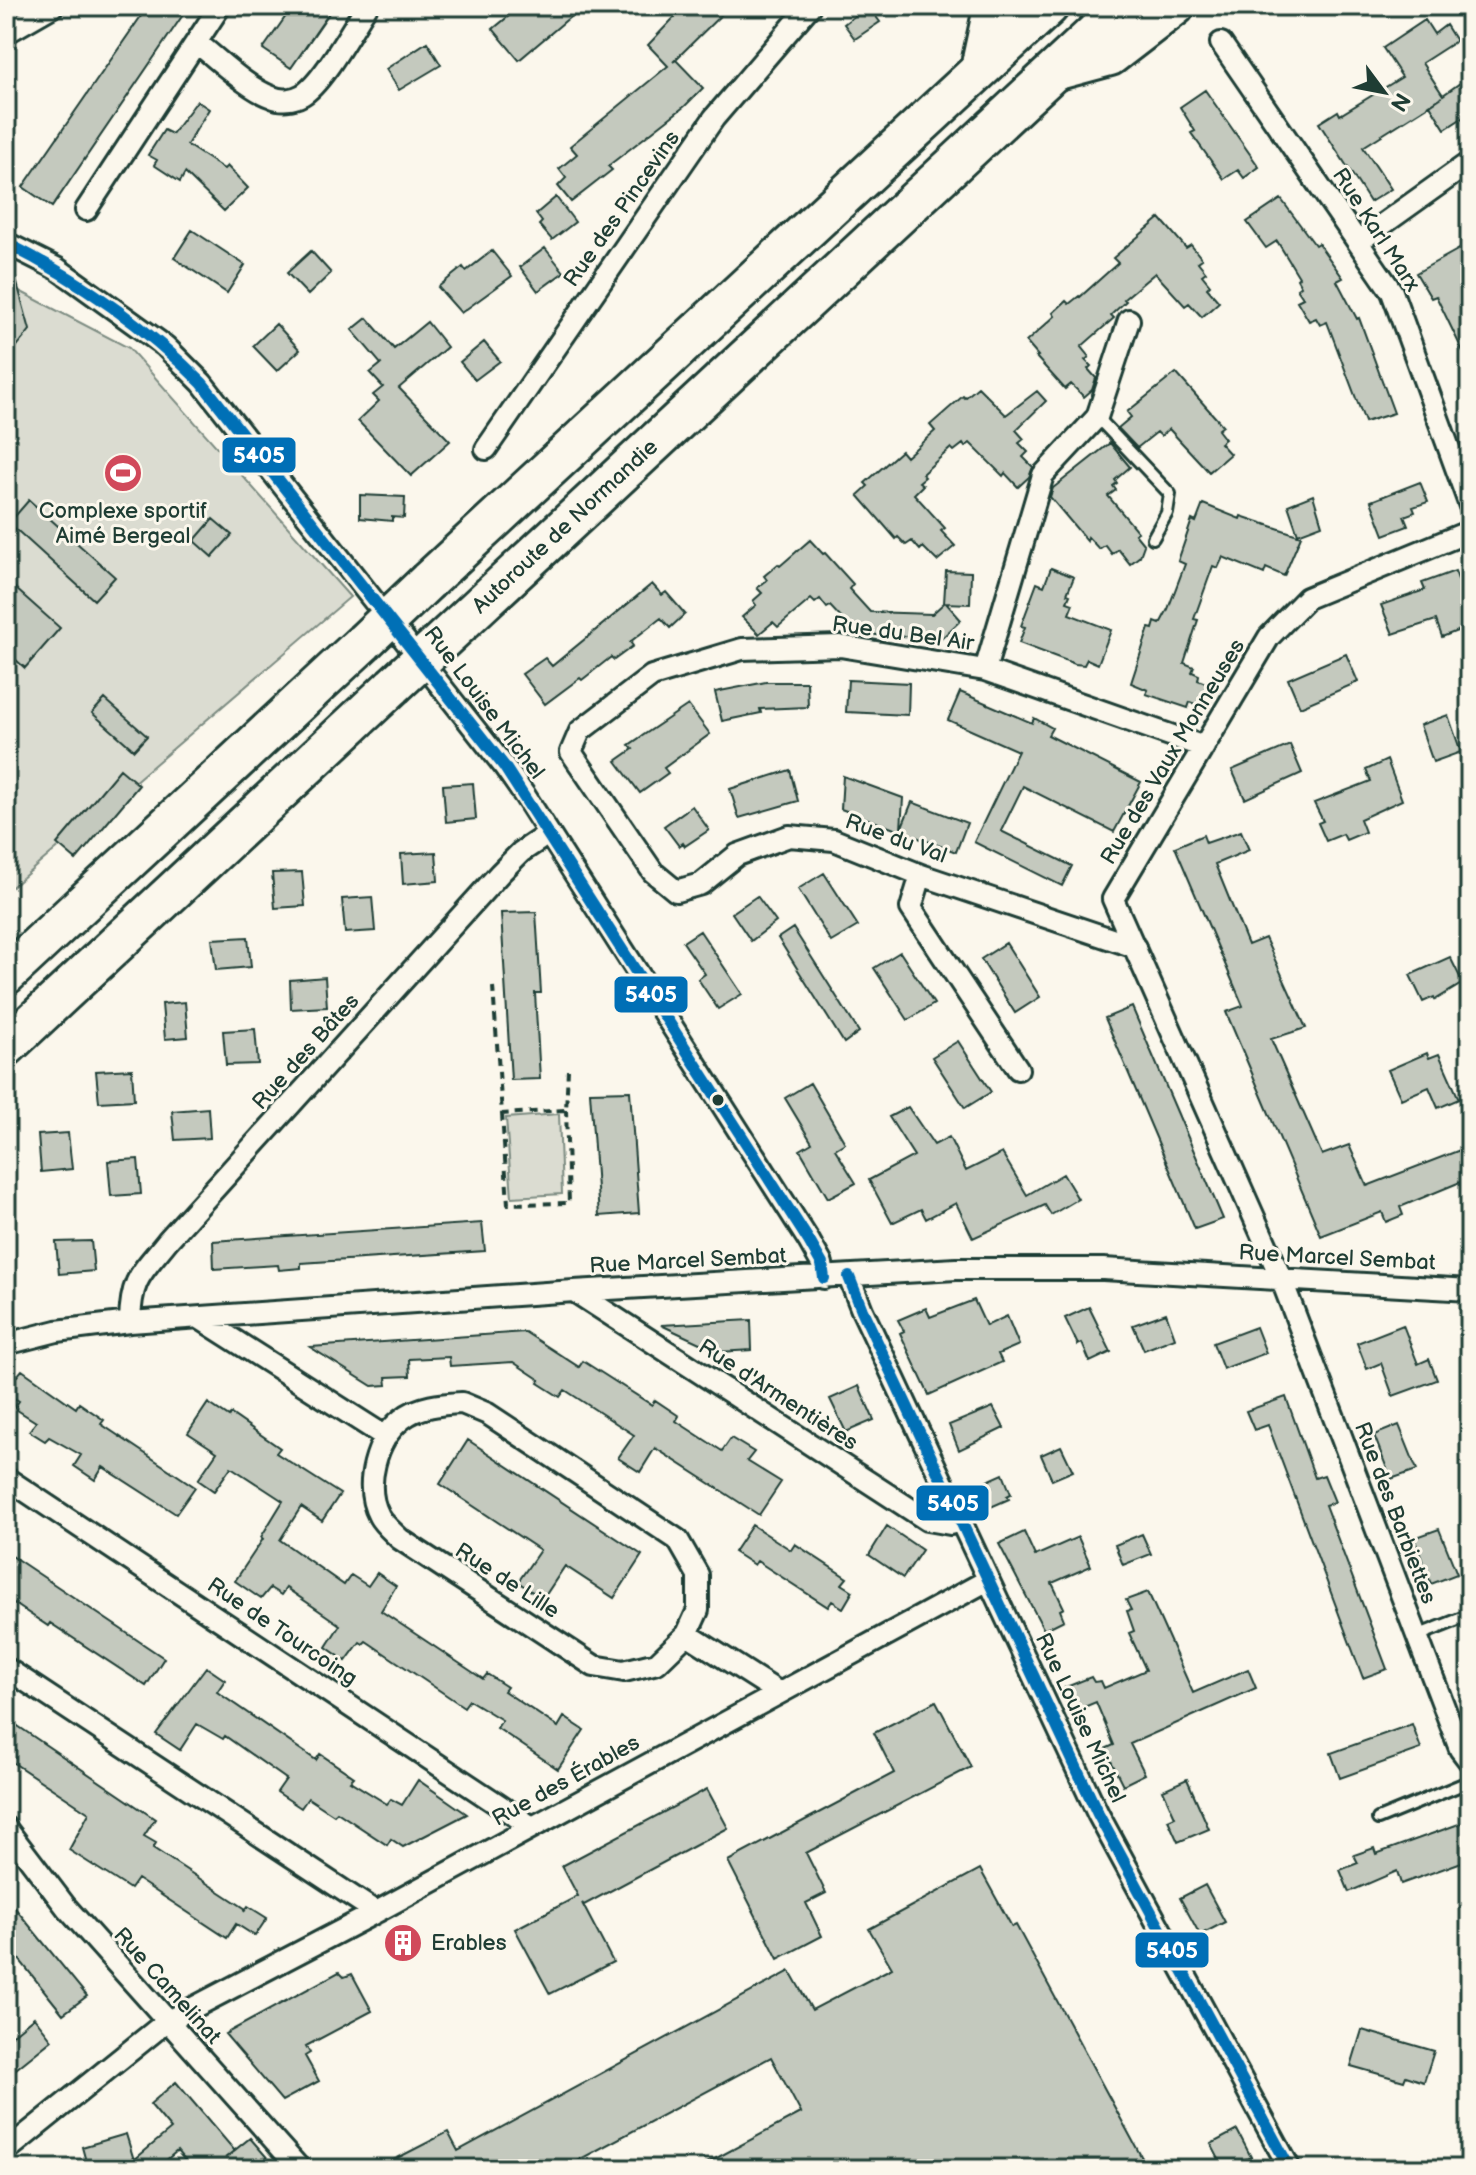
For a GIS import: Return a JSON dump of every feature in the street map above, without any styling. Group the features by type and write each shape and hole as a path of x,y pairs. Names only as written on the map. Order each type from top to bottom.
{"highway":[{"path":"980,69 991,18 1003,6"},
{"path":"6,975 1049,6"},
{"name":"Autoroute de Normandie","path":"6,1047 1124,6"},
{"path":"1051,72 1110,56 1175,6"}],"street":[{"path":"13,21 53,6"},
{"path":"86,210 220,6"},
{"path":"197,43 255,88 273,98 292,99 305,93 316,81 367,6"},
{"name":"Rue des Pincevins","path":"486,449 714,118 810,6"},
{"name":"Rue Karl Marx","path":"1221,43 1392,292 1470,506"},
{"path":"1358,242 1470,162"},
{"name":"Rue Louise Michel","path":"6,243 70,278 165,346 202,383 504,766 809,1241 824,1269 824,1278"},
{"path":"985,670 1043,475 1097,417 1129,320"},
{"name":"Rue des Vaux Monneuses","path":"1281,1278 1113,899 1269,637 1307,598 1470,531"},
{"name":"Rue du Bel Air","path":"571,752 580,731 652,676 742,649 840,646 985,670 1204,747"},
{"name":"Rue du Val","path":"571,752 653,872 676,891 701,884 737,855 789,836 834,840 921,875 1135,947"},
{"name":"Rue des Bâtes","path":"130,1322 135,1281 168,1240 500,873 521,852 548,834"},
{"path":"921,875 911,908 1018,1069"},
{"name":"Rue Marcel Sembat","path":"6,1344 57,1331 130,1322 574,1291 956,1269 1103,1269 1470,1290"},
{"name":"Rue Louise Michel","path":"849,1277 1098,1814 1285,2168"},
{"name":"Rue des Barbiettes","path":"1281,1278 1460,1749 1470,1762"},
{"name":"Rue d'Armentières","path":"574,1291 919,1515 938,1522 960,1521"},
{"path":"201,1319 386,1437"},
{"name":"Rue de Lille","path":"462,1403 488,1414 678,1540 698,1575 698,1610 687,1634 657,1663 624,1671 594,1666 545,1635 400,1539 378,1516 371,1484 375,1458 386,1437 403,1418 433,1405 462,1403"},
{"name":"Rue de Tourcoing","path":"6,1478 532,1827"},
{"name":"Rue des Érables","path":"6,2151 166,2022 376,1912 988,1580"},
{"path":"687,1634 778,1692"},
{"path":"6,1668 376,1912"},
{"name":"Rue Camelinat","path":"6,1828 66,1907 300,2169"}],"lane":[{"path":"1097,417 1170,494 1167,513 1153,538"},
{"path":"1417,1636 1470,1615"},
{"path":"1378,1819 1468,1782 1470,1778"}],"path":[{"path":"493,987 508,1204 569,1203 568,1070"},
{"path":"502,1114 566,1110"}],"shaded area":[{"name":"Complexe sportif Aimé Bergeal","path":"6,284 129,348 350,597 6,892"},
{"path":"559,1114 562,1194 512,1197 506,1118"}],"building":[{"path":"148,6 189,6 52,207 23,187"},
{"path":"293,6 334,6 291,68 263,49"},
{"path":"521,6 583,6 519,60 493,29"},
{"path":"685,6 730,6 673,62 676,60 703,88 685,106 608,166 612,170 571,202 558,186 566,178 559,169 577,154 570,146 668,66 648,45"},
{"path":"868,6 880,22 855,39 844,24"},
{"path":"1425,20 1434,34 1446,25 1456,41 1422,63 1443,95 1470,76 1470,113 1445,129 1430,105 1442,97 1363,147 1391,189 1370,202 1319,123 1338,111 1340,115 1402,77 1383,48"},
{"path":"427,42 441,65 399,90 386,69"},
{"path":"1205,90 1259,167 1244,178 1238,170 1224,179 1191,133 1195,131 1180,107"},
{"path":"197,101 209,109 187,145 224,169 227,166 248,188 224,211 185,173 180,182 154,165 157,160 148,155 164,130 172,134"},
{"path":"556,197 575,222 552,240 539,225 542,222 536,214"},
{"path":"1281,199 1343,278 1337,281 1359,318 1394,413 1365,422 1327,322 1320,325 1316,318 1309,321 1297,301 1303,298 1297,289 1301,286 1299,277 1277,241 1266,248 1247,222"},
{"path":"1160,218 1186,248 1191,245 1202,259 1198,262 1206,272 1202,275 1210,285 1207,288 1219,302 1202,317 1189,303 1185,306 1155,273 1124,299 1126,301 1111,315 1114,318 1081,347 1089,357 1085,360 1091,366 1088,369 1096,378 1092,390 1084,397 1071,384 1065,389 1026,342 1055,316 1053,313 1066,301 1069,304 1080,297 1118,263 1113,258"},
{"path":"192,230 245,265 227,293 174,258"},
{"path":"545,248 564,272 538,291 520,267"},
{"path":"1461,248 1470,265 1470,366 1436,296 1431,298 1416,273"},
{"path":"311,251 331,273 308,295 287,273"},
{"path":"492,251 512,276 461,313 438,287 463,267 466,271"},
{"path":"12,265 30,330 6,360 6,266"},
{"path":"367,318 394,349 427,322 447,347 399,388 450,441 411,476 358,421 379,401 373,395 383,387 370,373 381,364 352,330"},
{"path":"276,324 300,350 277,371 253,346"},
{"path":"484,342 500,361 475,380 460,362"},
{"path":"1176,373 1223,426 1218,430 1225,439 1220,443 1230,454 1209,472 1169,429 1161,436 1157,432 1137,448 1118,428 1131,417 1127,412"},
{"path":"978,387 1006,415 1037,391 1046,401 1016,430 1024,439 1019,443 1028,452 1023,457 1033,467 1029,477 1018,487 970,443 954,451 951,448 922,474 925,477 919,482 923,485 914,494 945,528 941,531 955,546 937,561 912,541 906,545 898,537 896,539 858,495 868,486 865,483 901,451 906,457 935,431 930,425"},
{"path":"1110,443 1130,467 1115,480 1117,483 1113,486 1116,490 1108,496 1138,532 1135,534 1144,545 1140,556 1130,564 1118,549 1112,554 1105,545 1099,549 1088,537 1087,541 1050,497 1053,488"},
{"path":"1420,482 1428,502 1413,507 1415,512 1404,516 1408,526 1384,535 1371,501"},
{"path":"360,495 405,497 404,518 392,517 392,521 360,518"},
{"path":"1313,495 1322,525 1298,534 1288,505"},
{"path":"29,500 115,577 94,600 9,523"},
{"path":"1203,504 1240,519 1241,516 1301,536 1284,576 1266,568 1264,574 1223,557 1218,568 1213,566 1194,619 1198,620 1184,663 1194,667 1192,672 1199,675 1198,680 1216,687 1208,709 1190,702 1188,708 1146,694 1148,690 1131,683 1149,628 1153,629 1155,622 1160,624 1168,609 1185,564 1178,561 1192,520 1196,522"},
{"path":"213,519 232,535 212,557 194,541"},
{"path":"810,540 853,584 849,589 870,612 932,614 944,603 946,571 971,572 970,604 946,603 961,620 942,638 856,634 820,599 815,603 811,599 778,627 773,622 759,634 742,617 756,605 753,601 762,593 757,588 767,580 764,576"},
{"path":"1051,568 1074,577 1067,594 1070,595 1067,602 1073,604 1069,614 1111,630 1098,664 1087,659 1084,665 1075,664 1019,643 1025,627 1021,626 1037,583 1044,586"},
{"path":"1455,571 1470,613 1470,626 1442,637 1436,620 1393,634 1381,605 1425,590 1422,583"},
{"path":"6,580 60,628 25,668 6,651"},
{"path":"652,584 662,595 666,592 685,614 670,628 661,618 630,642 633,646 614,660 611,657 545,704 522,674 545,658 552,666"},
{"path":"1346,654 1358,682 1300,707 1288,679"},
{"path":"848,680 909,683 908,715 846,712"},
{"path":"766,682 807,682 808,707 760,709 761,713 722,721 715,692"},
{"path":"960,692 1032,723 1034,718 1052,728 1048,735 1141,782 1114,832 1023,786 1001,831 1072,866 1062,886 974,842 1018,751 948,720"},
{"path":"105,699 147,736 134,750 92,713"},
{"path":"688,705 710,734 664,768 668,773 640,793 616,761 633,749 629,745"},
{"path":"1448,715 1461,752 1433,762 1420,725"},
{"path":"1290,745 1302,773 1245,799 1232,770"},
{"path":"1387,760 1402,800 1360,819 1365,832 1346,840 1343,834 1326,841 1318,823 1323,821 1314,803 1371,781 1366,770"},
{"path":"120,769 139,785 76,860 57,844"},
{"path":"790,770 798,801 739,818 730,789"},
{"path":"843,776 903,798 901,829 912,802 967,823 956,852 841,809"},
{"path":"473,783 476,819 446,822 443,785"},
{"path":"692,806 709,830 685,846 683,843 679,846 664,826"},
{"path":"1241,831 1249,850 1215,864 1248,945 1265,938 1306,1028 1271,1039 1322,1155 1349,1145 1367,1186 1460,1150 1470,1172 1470,1178 1400,1207 1403,1215 1386,1222 1382,1212 1321,1236 1226,1012 1243,1006 1175,847 1203,835 1206,843"},
{"path":"436,852 438,881 403,884 401,854"},
{"path":"302,872 305,906 275,908 272,873"},
{"path":"824,873 858,926 831,942 798,889"},
{"path":"757,896 776,922 751,941 732,913"},
{"path":"372,897 375,931 345,933 342,899"},
{"path":"536,912 541,993 535,993 540,1079 511,1080 501,913"},
{"path":"793,928 859,1032 844,1043 778,938"},
{"path":"700,931 742,994 718,1009 698,979 705,974 683,942"},
{"path":"248,937 251,967 216,970 212,939"},
{"path":"1006,943 1040,997 1015,1013 981,959"},
{"path":"900,952 934,1004 908,1020 874,968"},
{"path":"1450,957 1463,983 1435,1000 1434,997 1423,1002 1410,975"},
{"path":"325,977 327,1007 291,1009 290,980"},
{"path":"185,1002 188,1037 165,1039 162,1004"},
{"path":"1132,1007 1223,1219 1195,1229 1105,1018"},
{"path":"255,1029 258,1064 226,1065 223,1031"},
{"path":"958,1041 991,1092 965,1108 932,1057"},
{"path":"1427,1053 1429,1058 1439,1054 1459,1099 1438,1108 1429,1087 1401,1099 1388,1070"},
{"path":"132,1069 134,1100 99,1102 96,1071"},
{"path":"810,1083 845,1143 835,1149 856,1183 828,1198 800,1150 812,1143 785,1098"},
{"path":"630,1091 639,1213 599,1216 590,1092"},
{"path":"908,1107 934,1145 949,1137 966,1171 1002,1153 1027,1195 1063,1174 1078,1199 1051,1215 1045,1205 973,1238 956,1203 926,1219 921,1209 892,1223 869,1180 914,1156 889,1117"},
{"path":"208,1108 210,1138 175,1140 172,1111"},
{"path":"68,1133 72,1169 41,1172 38,1135"},
{"path":"138,1159 141,1194 111,1196 108,1161"},
{"path":"482,1223 485,1251 301,1263 301,1268 279,1270 278,1265 214,1269 213,1241"},
{"path":"91,1241 94,1271 59,1274 56,1242"},
{"path":"974,1300 986,1326 1007,1316 1019,1345 998,1354 1002,1362 929,1395 900,1333 904,1331 898,1320 926,1308 930,1317"},
{"path":"1089,1307 1111,1352 1090,1362 1082,1343 1078,1345 1065,1318"},
{"path":"1166,1313 1175,1338 1144,1350 1133,1325"},
{"path":"751,1320 752,1350 719,1352 661,1325"},
{"path":"1403,1325 1418,1364 1429,1359 1437,1380 1393,1396 1381,1363 1367,1369 1357,1343"},
{"path":"1256,1327 1266,1353 1223,1369 1213,1343"},
{"path":"525,1332 579,1367 583,1361 652,1405 655,1400 679,1416 676,1421 722,1451 731,1438 754,1452 747,1461 781,1482 759,1515 655,1448 640,1472 618,1458 634,1435 565,1390 560,1397 513,1362 450,1366 449,1357 409,1359 410,1376 386,1377 387,1385 372,1386 310,1347"},
{"path":"6,1369 17,1376 22,1370 76,1408 79,1403 104,1420 101,1424 195,1487 176,1514 103,1467 95,1480 74,1466 81,1455 49,1437 45,1441 29,1431 36,1422 14,1408 19,1401 6,1393"},
{"path":"859,1386 874,1420 846,1432 830,1399"},
{"path":"1286,1397 1315,1478 1324,1475 1335,1502 1325,1505 1387,1669 1363,1678 1268,1425 1254,1430 1246,1411"},
{"path":"208,1403 229,1417 231,1414 280,1448 276,1453 340,1494 322,1521 301,1507 280,1540 344,1585 351,1575 368,1586 377,1573 396,1586 381,1611 483,1679 487,1674 507,1687 504,1691 558,1727 564,1717 584,1730 558,1769 497,1728 502,1720 469,1700 464,1707 366,1641 363,1644 360,1642 346,1661 326,1647 340,1625 286,1588 281,1595 270,1588 261,1599 235,1581 263,1539 261,1537 283,1501 231,1467 214,1491 198,1480 217,1452 188,1433"},
{"path":"993,1407 1004,1428 959,1450 949,1425"},
{"path":"1399,1425 1417,1470 1391,1479 1374,1435"},
{"path":"468,1440 642,1555 614,1598 565,1566 543,1599 518,1582 540,1550 440,1484"},
{"path":"1061,1446 1073,1471 1052,1480 1041,1455"},
{"path":"1003,1474 1011,1494 1007,1496 1009,1499 984,1510 974,1487"},
{"path":"752,1525 791,1550 795,1544 847,1578 842,1584 853,1591 843,1608 832,1601 828,1607 757,1561 754,1565 734,1552"},
{"path":"887,1526 922,1550 903,1578 869,1555"},
{"path":"1439,1529 1457,1574 1431,1584 1414,1538"},
{"path":"1024,1532 1035,1556 1078,1537 1091,1566 1052,1583 1064,1608 1060,1610 1064,1620 1044,1630 999,1544"},
{"path":"1142,1534 1151,1554 1123,1565 1115,1545"},
{"path":"6,1552 164,1658 146,1686 6,1598"},
{"path":"1148,1592 1193,1693 1248,1669 1256,1688 1130,1744 1145,1774 1123,1785 1105,1749 1114,1745 1096,1702 1070,1713 1061,1689 1091,1677 1094,1682 1101,1681 1104,1688 1146,1670 1129,1633 1134,1631 1126,1600"},
{"path":"206,1667 225,1680 217,1692 316,1760 320,1754 354,1777 350,1781 387,1804 391,1799 402,1805 418,1780 467,1814 403,1847 391,1839 387,1845 337,1812 334,1815 308,1798 301,1808 277,1792 286,1779 225,1736 223,1739 197,1724 180,1750 156,1734"},
{"path":"936,1701 971,1767 806,1853 826,1893 806,1903 822,1936 778,1959 728,1861 894,1773 874,1733"},
{"path":"6,1718 155,1819 144,1836 156,1843 153,1848 246,1909 248,1906 267,1918 255,1936 236,1924 227,1938 137,1879 130,1889 69,1850 89,1813 6,1758"},
{"path":"1412,1724 1421,1749 1340,1778 1331,1753"},
{"path":"1187,1779 1209,1829 1178,1842 1168,1820 1175,1817 1163,1790"},
{"path":"707,1789 728,1828 584,1905 582,1903 613,1962 550,1994 515,1929 578,1896 562,1866"},
{"path":"1470,1820 1470,1859 1401,1884 1397,1871 1349,1892 1340,1870 1358,1863 1354,1855 1374,1848 1376,1854"},
{"path":"980,1869 1012,1927 1016,1925 1148,2169 696,2169 801,2113 771,2057 562,2169 376,2169 448,2132 458,2151 790,1971 812,2010 892,1968 869,1929"},
{"path":"1205,1885 1225,1922 1200,1935 1180,1898"},
{"path":"6,1897 87,1996 63,2014 6,1943"},
{"path":"339,1972 344,1977 352,1974 372,2011 306,2046 310,2053 305,2056 319,2081 282,2101 225,2034"},
{"path":"34,2017 52,2040 6,2077 6,2040"},
{"path":"1362,2030 1434,2051 1424,2082 1406,2076 1404,2081 1351,2066"},
{"path":"176,2082 234,2150 250,2138 277,2169 192,2169 177,2151 156,2169 88,2169 82,2147 126,2134 134,2160 171,2129 150,2104"},
{"path":"1237,2130 1251,2157 1224,2169 1211,2144"}],"transit line":[{"name":"5405","path":"6,243 110,305 202,383 504,766 809,1241 822,1264 824,1278"},
{"name":"5405","path":"849,1277 1098,1814 1290,2169"}],"place":[{"name":"Complexe sportif Aimé Bergeal","path":"123,473"},
{"name":"Erables","path":"403,1943"}]}
